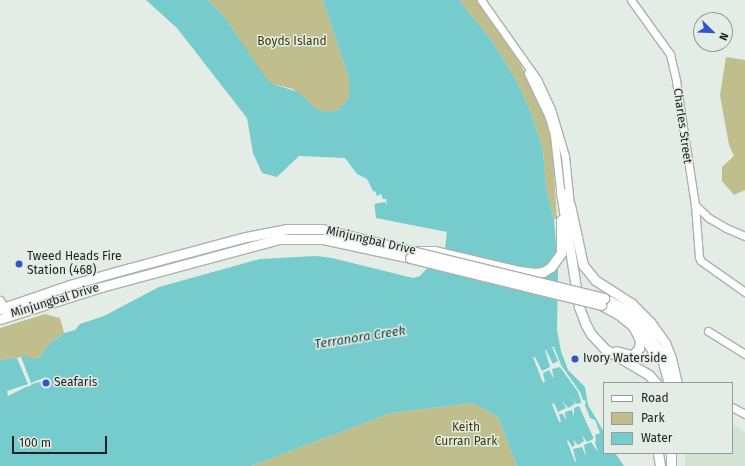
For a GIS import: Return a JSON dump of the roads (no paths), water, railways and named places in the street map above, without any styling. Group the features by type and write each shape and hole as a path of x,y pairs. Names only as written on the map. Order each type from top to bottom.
{"main road":[{"path":"561,192 579,307 586,325 591,334 605,349 649,375 655,382"},
{"path":"570,205 579,280 587,318 600,339 625,355 634,354 640,345 633,326"},
{"path":"570,205 580,256 586,269 599,283 631,304 650,322 665,343 681,382"},
{"path":"411,254 434,251 527,273 543,272 551,267 560,253 561,220"},
{"name":"Minjungbal Drive","path":"2,310 73,284 271,231 299,228 322,229 411,254 602,302"},
{"path":"602,302 633,326 650,346 658,364 663,382"},
{"path":"602,302 629,312 639,320 660,352 669,382"},
{"path":"675,370 677,382"},
{"path":"658,454 661,466"},
{"path":"661,466 669,454"},
{"path":"669,454 671,466"}],"street":[{"path":"481,0 537,79 557,123 565,156 570,205"},
{"name":"Charles Street","path":"631,0 670,54 676,81 695,205 699,257 701,261 745,292"},
{"path":"521,58 548,117 554,135 561,192 561,220"},
{"path":"695,205 709,218 726,228 745,236"},
{"path":"708,331 745,354"},
{"path":"733,408 745,414"}],"water":[{"name":"Terranora Creek","path":"146,0 208,0 224,16 265,77 273,84 298,92 316,109 328,112 339,109 349,98 350,82 323,0 459,0 493,42 517,82 532,115 543,150 546,188 554,219 558,271 557,330 561,351 568,370 585,387 588,405 603,430 603,454 616,454 624,466 517,466 498,417 473,403 391,413 251,466 0,466 0,360 27,356 32,359 40,357 48,345 64,333 75,330 80,324 104,316 159,287 260,259 316,256 332,258 413,278 420,276 445,249 447,232 376,218 373,191 367,179 357,174 345,158 299,156 277,177 262,173 253,153 247,118 177,28"}],"place":[{"name":"Tweed Heads Fire Station (468)","path":"19,264"},
{"name":"Ivory Waterside","path":"575,359"},
{"name":"Seafaris","path":"46,383"}],"park label":[{"name":"Boyds Island","path":"292,42"},
{"name":"Keith Curran Park","path":"466,435"}]}
